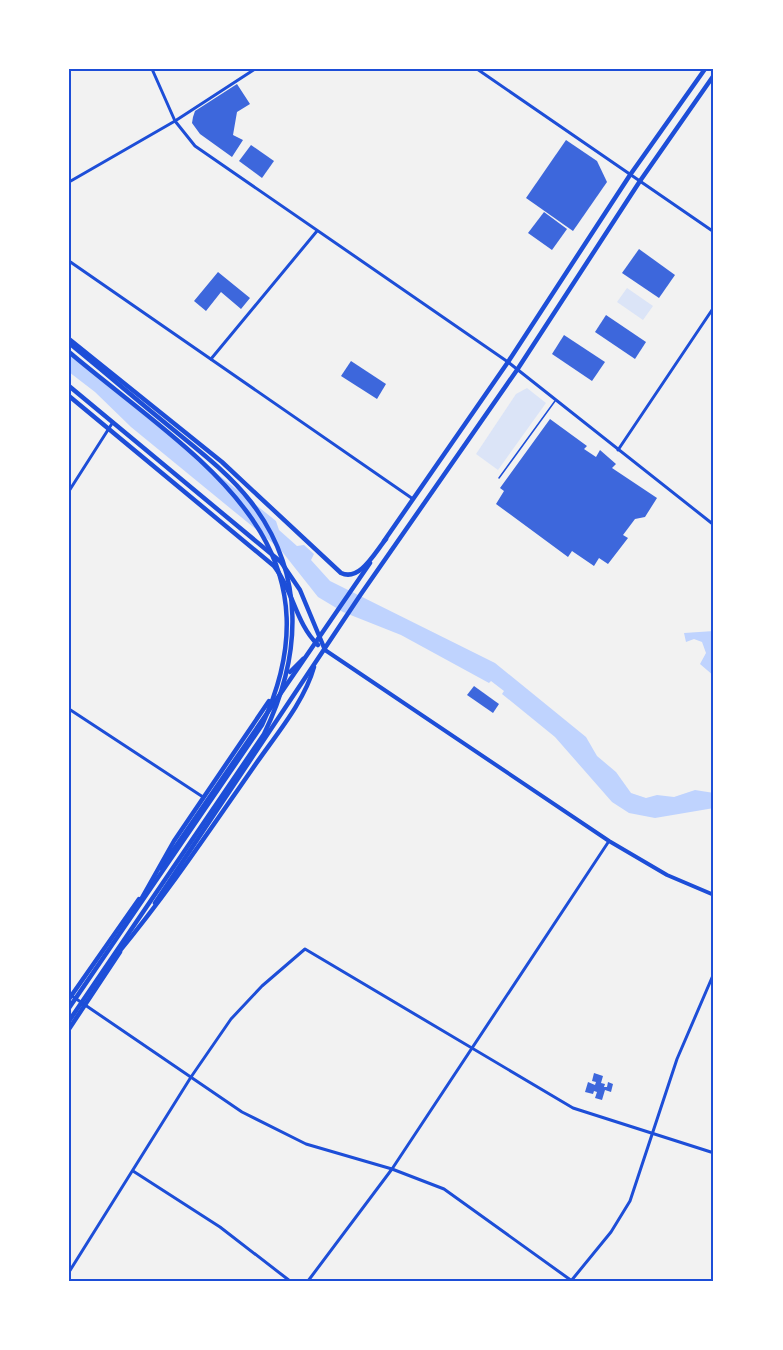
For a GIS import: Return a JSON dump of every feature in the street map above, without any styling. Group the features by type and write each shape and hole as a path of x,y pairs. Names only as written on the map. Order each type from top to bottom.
{"main road":[{"path":"129,921 156,869 282,682 316,643 339,611 386,538 508,362 630,175 705,69"},
{"path":"69,1029 220,808 347,614 517,370 640,181 714,75"},
{"path":"69,341 199,442 341,573 354,576 386,538"},
{"path":"69,341 217,466 250,502 273,538 282,558 289,583 293,618 292,650 285,686 264,734 69,1021"},
{"path":"69,352 232,491 265,537 276,562 285,600 286,636 282,669 262,725 69,1008"},
{"path":"69,386 281,562 300,590 325,650"},
{"path":"69,396 274,566 289,590 308,634 325,650 609,841 667,875 714,895"},
{"path":"70,996 303,659"},
{"path":"99,977 167,892 204,840 310,682 314,667"}],"street":[{"path":"152,69 176,121 195,146 508,362 714,525"},
{"path":"69,182 176,121 255,69"},
{"path":"477,69 714,232"},
{"path":"211,359 317,231"},
{"path":"69,261 413,499"},
{"path":"618,450 714,308"},
{"path":"69,491 113,422"},
{"path":"69,709 220,808"},
{"path":"308,1281 392,1168 609,841"},
{"path":"69,1272 190,1077 240,1007 300,951 308,950 573,1108 653,1136 714,1153"},
{"path":"70,996 85,1004 232,1106 279,1133 306,1144 392,1168 444,1189 470,1205 571,1281 611,1232 635,1190 677,1059 714,973"},
{"path":"133,1171 220,1227 290,1281"},
{"path":"283,1281 285,1277"}],"lane":[{"path":"499,478 556,400"}],"shaded area":[{"path":"627,288 653,306 643,320 617,302"},
{"path":"527,388 546,403 498,470 476,454 516,394"}],"water":[{"path":"69,355 276,521 279,530 297,546 304,545 314,554 311,560 330,581 495,663 586,737 597,756 616,772 631,793 646,798 657,795 674,797 695,790 714,793 714,808 655,818 629,813 612,802 555,737 502,694 504,691 491,681 489,683 401,635 343,612 318,597 280,549 131,427 95,392 69,372"},
{"path":"714,631 714,676 700,664 706,653 702,642 694,639 686,642 684,633"}],"building":[{"path":"237,84 250,104 237,112 233,135 243,140 232,157 200,134 192,123 195,111"},
{"path":"566,140 597,161 607,182 573,231 526,198"},
{"path":"251,145 274,161 262,178 239,161"},
{"path":"544,212 567,229 552,250 528,233"},
{"path":"639,249 675,275 659,298 622,273"},
{"path":"218,272 250,298 241,309 221,292 206,311 194,301"},
{"path":"606,315 646,342 635,359 595,332"},
{"path":"564,335 605,362 592,381 552,354"},
{"path":"351,361 386,384 377,399 341,376"},
{"path":"550,419 587,446 584,449 596,457 600,450 616,464 612,468 657,498 645,517 635,519 623,535 628,538 608,564 599,558 594,566 572,551 568,557 496,504 504,491 500,488"},
{"path":"474,686 499,704 493,713 467,695"},
{"path":"594,1073 603,1076 601,1083 605,1084 604,1087 607,1087 608,1082 613,1084 611,1092 605,1090 602,1100 595,1098 597,1092 594,1091 593,1094 585,1092 588,1082 595,1085 596,1082 592,1081"}]}
